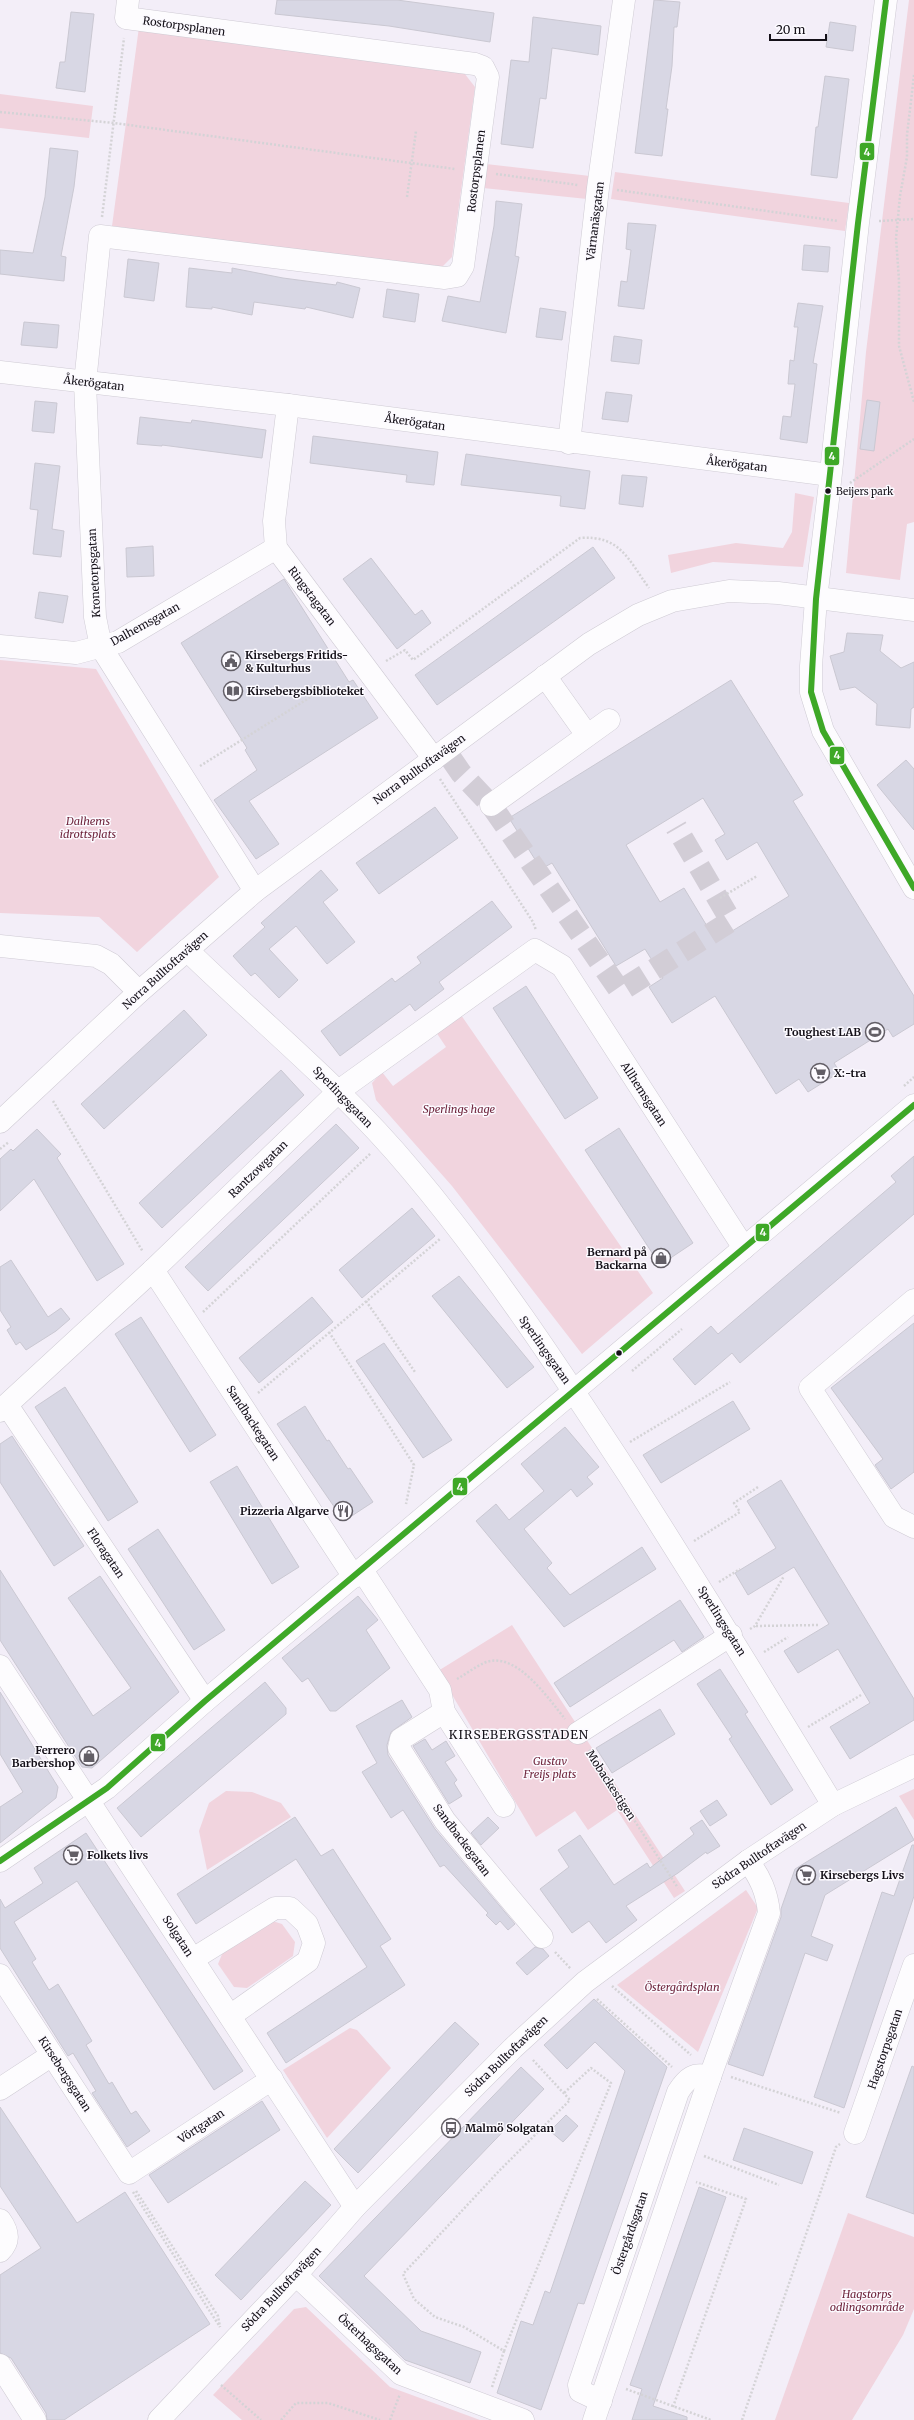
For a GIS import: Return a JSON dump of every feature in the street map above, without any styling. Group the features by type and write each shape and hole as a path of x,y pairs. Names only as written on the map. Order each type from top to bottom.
{"street":[{"name":"Värnanäsgatan","path":"569,443 598,188 624,0"},
{"path":"886,0 858,223 839,479 816,599 811,666 811,692 815,708 824,731 914,888"},
{"name":"Rostorpsplanen","path":"100,236 445,278 457,276 463,266 488,77 483,67 467,63 127,9"},
{"name":"Kronetorpsgatan","path":"100,236 85,383 95,617 101,647 255,891"},
{"name":"Åkerögatan","path":"0,372 85,383 288,405 839,479"},
{"path":"276,548 274,521 288,405"},
{"name":"Dalhemsgatan","path":"0,646 76,653 118,642 276,548"},
{"name":"Ringstagatan","path":"276,548 369,672 443,760"},
{"name":"Norra Bulltoftavägen","path":"0,1122 139,992 255,891 443,760 545,676 589,644 631,618 672,601 729,591 778,594 914,610"},
{"path":"545,676 587,735"},
{"path":"491,805 609,720"},
{"name":"Rantzowgatan","path":"4,1408 149,1263 340,1090 536,940"},
{"name":"Allhemsgatan","path":"536,940 562,966 744,1248"},
{"path":"0,946 96,956 111,964 139,992"},
{"name":"Sperlingsgatan","path":"187,950 340,1090 410,1168 469,1241 739,1632 833,1805"},
{"path":"0,1861 106,1788 205,1701 573,1390 914,1105"},
{"name":"Sandbackegatan","path":"149,1263 358,1573 440,1690 444,1712 504,1806"},
{"path":"914,1300 810,1388 894,1517 914,1527"},
{"name":"Floragatan","path":"4,1408 205,1701"},
{"path":"578,1733 739,1632"},
{"name":"Solgatan","path":"0,1666 87,1801 193,1959 355,2207"},
{"name":"Sandbackegatan","path":"444,1712 401,1738 400,1748 445,1822 542,1937"},
{"name":"Södra Bulltoftavägen","path":"159,2420 296,2274 355,2207 518,2052 585,1982 748,1861 833,1805 914,1766"},
{"path":"597,2410 711,2074 770,1913 768,1895 758,1874 748,1861"},
{"path":"193,1959 275,1908 290,1908 307,1924 314,1943 308,1961 230,2016"},
{"name":"Hagstorpsgatan","path":"858,2126 914,1965"},
{"name":"Kirsebergsgatan","path":"0,1975 52,2054 131,2183"},
{"path":"0,2089 52,2054"},
{"name":"Vörtgatan","path":"131,2183 272,2079"},
{"path":"0,2220 5,2227 8,2238 6,2245 0,2251"},
{"name":"Österhagsgatan","path":"296,2274 401,2374 523,2420"},
{"path":"0,2365 35,2420"}],"path":[{"path":"100,236 127,9"},
{"path":"914,75 907,135 907,157 897,220 896,238 899,280 898,339 901,356 914,402"},
{"path":"0,112 114,123 858,223 914,219"},
{"path":"407,197 416,131"},
{"path":"839,479 856,481 914,439"},
{"path":"369,672 405,650 413,660 580,538 596,537 618,546 649,588"},
{"path":"183,777 317,693"},
{"path":"443,760 438,777 533,922 536,940"},
{"path":"720,898 757,876"},
{"path":"53,1101 149,1263"},
{"path":"200,1315 375,1149"},
{"path":"253,1397 442,1237"},
{"path":"366,1301 415,1372"},
{"path":"329,1332 414,1465 406,1504"},
{"path":"628,1444 730,1382"},
{"path":"690,1543 740,1512 734,1503 758,1488"},
{"path":"716,1583 740,1569"},
{"path":"755,1626 784,1576"},
{"path":"739,1632 755,1626 818,1625"},
{"path":"760,1654 788,1637"},
{"name":"Mobackestigen","path":"440,1690 485,1662 506,1661 529,1677 578,1733 689,1904"},
{"path":"806,1728 861,1695"},
{"path":"542,1937 573,1972"},
{"path":"608,1982 691,2056"},
{"path":"593,1994 673,2069"},
{"path":"504,2351 464,2327 435,2317 414,2299 403,2274 499,2171 570,2100 526,2053 518,2052"},
{"path":"485,2406 504,2351 610,2083 591,2068 564,2093"},
{"path":"711,2074 858,2126 836,2147 742,2420"},
{"path":"698,2154 779,2185"},
{"path":"673,2407 746,2199 689,2180"},
{"path":"131,2183 218,2316 220,2328 131,2183"},
{"path":"215,2380 261,2420"},
{"path":"625,2388 711,2420"},
{"path":"390,2420 401,2391"},
{"path":"281,2420 296,2403 328,2402 380,2420"}],"green space":[{"name":"Beijers park","path":"909,0 914,0 914,522 907,524 900,580 846,573 866,352"},
{"path":"139,27 461,69 475,87 452,257 440,269 112,226"},
{"path":"0,94 93,106 89,138 0,128"},
{"path":"486,164 590,176 587,199 483,188"},
{"path":"615,172 849,203 845,231 611,199"},
{"path":"795,493 814,497 803,567 713,562 671,573 668,555 736,543 783,548 792,532"},
{"name":"Dalhems idrottsplats","path":"0,660 96,669 219,877 137,952 99,917 0,913"},
{"name":"Sperlings hage","path":"461,1015 653,1293 582,1354 452,1186 376,1100 372,1083 382,1072 393,1086 446,1047 436,1032"},
{"name":"Gustav Freijs plats","path":"512,1625 685,1891 674,1898 617,1810 588,1830 575,1811 536,1837 438,1671"},
{"path":"914,1789 914,1820 899,1796"},
{"path":"226,1791 252,1792 281,1803 291,1817 207,1870 199,1831 209,1803"},
{"name":"Östergårdsplan","path":"746,1890 758,1908 698,2052 617,1985"},
{"path":"269,1920 282,1924 295,1942 293,1956 247,1988 234,1987 218,1964 223,1952"},
{"path":"350,2028 357,2030 391,2068 327,2138 283,2070"},
{"name":"Hagstorps odlingsområde","path":"848,2213 914,2237 914,2309 903,2335 852,2420 775,2420"},
{"path":"306,2307 390,2387 480,2420 242,2420 213,2395 294,2309"}],"building":[{"path":"277,0 397,0 494,13 490,42 389,26 275,14"},
{"path":"654,0 680,2 677,27 674,27 672,66 666,109 668,109 662,156 635,153"},
{"path":"71,12 94,14 85,92 56,88 60,62 65,62"},
{"path":"533,17 601,26 598,55 552,48 546,99 540,98 533,148 501,144 511,60 529,62"},
{"path":"830,22 856,26 853,51 826,47"},
{"path":"825,76 849,79 837,178 811,175 816,127 818,127"},
{"path":"50,148 78,151 74,187 61,256 66,257 64,281 0,274 0,250 33,253 45,197"},
{"path":"496,201 522,204 515,256 519,257 506,333 442,321 448,296 480,302 494,226"},
{"path":"628,223 656,225 644,309 618,306 621,281 627,282 631,250 626,249"},
{"path":"804,245 830,247 828,272 802,270"},
{"path":"128,259 159,263 154,301 124,297"},
{"path":"189,268 232,273 232,268 283,278 336,285 337,282 360,288 353,318 306,307 305,309 254,302 252,315 212,307 212,309 186,307"},
{"path":"387,289 419,294 415,322 383,317"},
{"path":"798,303 823,306 813,363 817,364 807,443 780,439 783,416 791,417 795,384 788,384 790,360 794,361 798,327 794,327"},
{"path":"540,308 566,312 562,340 536,337"},
{"path":"24,322 59,325 57,348 21,345"},
{"path":"614,336 642,340 639,364 611,361"},
{"path":"606,392 632,395 628,422 602,419"},
{"path":"867,400 880,402 874,451 860,449"},
{"path":"35,401 57,403 54,433 32,431"},
{"path":"140,417 191,423 192,420 266,430 262,458 162,445 137,444"},
{"path":"313,436 438,452 434,485 406,482 407,475 310,463"},
{"path":"466,454 590,471 585,509 560,506 561,496 461,485"},
{"path":"35,463 60,466 52,529 64,531 61,557 33,554 38,510 30,509"},
{"path":"622,475 647,477 643,507 619,504"},
{"path":"153,546 154,576 127,577 126,548"},
{"path":"593,547 615,578 437,705 415,675"},
{"path":"371,558 415,615 422,610 431,623 397,649 343,579"},
{"path":"284,579 349,682 353,680 378,718 249,801 279,844 256,859 214,800 257,770 245,750 247,748 181,643"},
{"path":"39,592 68,596 63,623 35,618"},
{"path":"847,633 883,635 880,651 901,668 914,662 914,707 911,709 910,728 876,725 877,704 855,687 840,690 830,656 844,652"},
{"path":"731,680 803,795 793,801 914,996 914,1024 893,1037 888,1029 834,1063 840,1072 808,1092 799,1079 776,1094 715,996 672,1023 649,987 663,978 645,949 616,966 552,863 541,869 509,818","holes":["703,798 725,834 715,840 727,860 757,842 789,896 716,941 684,888 660,902 626,845"]},
{"path":"906,760 914,769 914,830 877,785"},
{"path":"435,807 458,838 379,894 356,863"},
{"path":"321,870 338,890 323,902 355,942 327,964 296,926 269,949 298,980 279,998 255,973 251,976 233,956 265,927 261,923"},
{"path":"492,901 512,927 439,982 444,989 415,1011 410,1004 340,1056 321,1031 392,978 395,982 421,963 417,957"},
{"path":"526,986 598,1098 565,1119 493,1008"},
{"path":"184,1010 207,1035 104,1129 81,1104"},
{"path":"281,1070 304,1095 162,1228 139,1203"},
{"path":"336,1124 359,1148 208,1291 185,1267"},
{"path":"619,1128 693,1243 660,1265 585,1150"},
{"path":"37,1129 61,1154 57,1158 124,1264 97,1281 34,1179 0,1211 0,1159 11,1149 13,1151"},
{"path":"914,1156 914,1214 740,1363 732,1353 695,1385 673,1359 711,1326 718,1334 896,1182 891,1176"},
{"path":"412,1208 435,1236 362,1298 339,1270"},
{"path":"11,1260 48,1317 61,1308 70,1319 56,1331 26,1350 20,1342 16,1345 7,1330 11,1327 0,1310 0,1267"},
{"path":"459,1276 534,1367 507,1388 432,1296"},
{"path":"312,1297 333,1322 259,1383 239,1358"},
{"path":"141,1317 216,1435 190,1452 115,1334"},
{"path":"914,1323 914,1472 891,1489 875,1465 883,1459 831,1388"},
{"path":"384,1343 452,1440 423,1458 356,1361"},
{"path":"65,1387 138,1502 108,1521 35,1407"},
{"path":"733,1401 750,1429 661,1483 643,1455"},
{"path":"305,1406 327,1441 329,1440 348,1469 350,1468 373,1502 344,1521 277,1424"},
{"path":"565,1427 599,1467 587,1477 593,1484 577,1497 571,1489 524,1529 552,1563 547,1568 570,1595 642,1547 656,1569 564,1627 476,1521 496,1504 509,1520 544,1491 521,1464"},
{"path":"12,1436 84,1546 54,1566 0,1482 0,1444"},
{"path":"237,1466 299,1567 272,1584 210,1482"},
{"path":"781,1480 914,1699 914,1720 850,1759 830,1727 870,1703 838,1649 798,1673 784,1651 829,1624 794,1567 748,1595 735,1573 776,1548 747,1501"},
{"path":"158,1529 225,1630 194,1650 128,1549"},
{"path":"0,1570 93,1716 131,1688 68,1598 100,1576 179,1692 92,1768 82,1767 0,1640"},
{"path":"358,1596 378,1620 366,1630 390,1668 336,1711 330,1711 308,1678 302,1682 282,1658"},
{"path":"680,1600 704,1637 682,1652 674,1640 570,1707 554,1683"},
{"path":"720,1669 748,1712 745,1714 793,1790 771,1805 729,1739 732,1737 697,1684"},
{"path":"265,1682 286,1708 286,1714 141,1837 117,1808"},
{"path":"0,1692 58,1787 56,1798 0,1843 0,1807 23,1792 0,1754"},
{"path":"402,1700 412,1717 391,1732 387,1745 388,1755 435,1829 515,1924 508,1930 500,1921 496,1925 486,1915 488,1913 444,1865 440,1867 403,1810 391,1818 362,1772 377,1763 356,1726"},
{"path":"660,1709 675,1734 612,1773 596,1748"},
{"path":"425,1739 432,1750 446,1741 455,1756 445,1762 457,1780 454,1783 462,1796 449,1804 413,1746"},
{"path":"717,1800 727,1815 710,1826 700,1811"},
{"path":"896,1807 914,1840 825,1895 811,1936 833,1945 827,1961 805,1953 763,2076 728,2064 781,1917 781,1909 795,1869"},
{"path":"295,1817 321,1856 333,1849 391,1939 380,1946 405,1985 286,2063 267,2033 367,1967 296,1859 196,1924 177,1894"},
{"path":"488,1817 499,1828 481,1845 471,1833"},
{"path":"702,1820 720,1846 707,1854 706,1852 678,1873 626,1906 637,1920 606,1943 589,1921 572,1933 540,1889 569,1867 558,1850 580,1835 614,1885 647,1863 650,1868 694,1834 690,1828"},
{"path":"86,1833 243,2071 214,2090 77,1881 14,1922 36,1959 32,1962 49,1990 58,1984 92,2041 86,2045 109,2084 112,2082 131,2114 136,2111 150,2131 127,2147 92,2093 96,2091 73,2053 68,2056 0,1948 0,1899 5,1908 43,1883 34,1868"},
{"path":"912,1845 914,1845 914,1896 844,2108 814,2097 882,1892 894,1896"},
{"path":"535,1947 543,1949 549,1956 527,1975 516,1963"},
{"path":"594,1999 667,2067 584,2304 578,2303 541,2410 497,2393 521,2321 533,2325 545,2291 550,2293 625,2071 595,2042 567,2069 544,2045"},
{"path":"455,2022 479,2044 358,2173 334,2149"},
{"path":"912,2066 914,2067 914,2214 866,2197"},
{"path":"521,2067 544,2089 364,2276 421,2331 481,2352 470,2383 405,2360 319,2276"},
{"path":"262,2101 280,2130 168,2203 149,2175"},
{"path":"0,2107 77,2223 125,2192 210,2324 64,2420 47,2420 46,2413 11,2358 0,2353 0,2275 41,2248 0,2186"},
{"path":"566,2115 578,2126 563,2142 550,2131"},
{"path":"744,2128 813,2152 802,2184 733,2160"},
{"path":"305,2181 331,2205 241,2300 215,2275"},
{"path":"699,2187 726,2197 653,2406 687,2417 687,2420 632,2420 642,2389 630,2385"}],"tunnel":[{"path":"450,757 461,773 491,805 620,991 731,921 676,827"}],"transit line":[{"name":"4","path":"886,0 858,223 816,599 811,692 823,731 914,888"},
{"name":"4","path":"0,1861 107,1788 205,1701 914,1105"}],"place":[{"name":"Beijers park","path":"828,491"},
{"name":"Kirsebergs Fritids- & Kulturhus","path":"231,661"},
{"name":"Kirsebergsbiblioteket","path":"233,691"},
{"name":"Toughest LAB","path":"875,1032"},
{"name":"X:-tra","path":"820,1073"},
{"name":"Bernard på Backarna","path":"661,1258"},
{"name":"Pizzeria Algarve","path":"343,1511"},
{"name":"Ferrero Barbershop","path":"89,1756"},
{"name":"Folkets livs","path":"73,1855"},
{"name":"Kirsebergs Livs","path":"806,1875"},
{"name":"Malmö Solgatan","path":"451,2128"}],"district":[{"name":"KIRSEBERGSSTADEN","path":"519,1735"}]}
